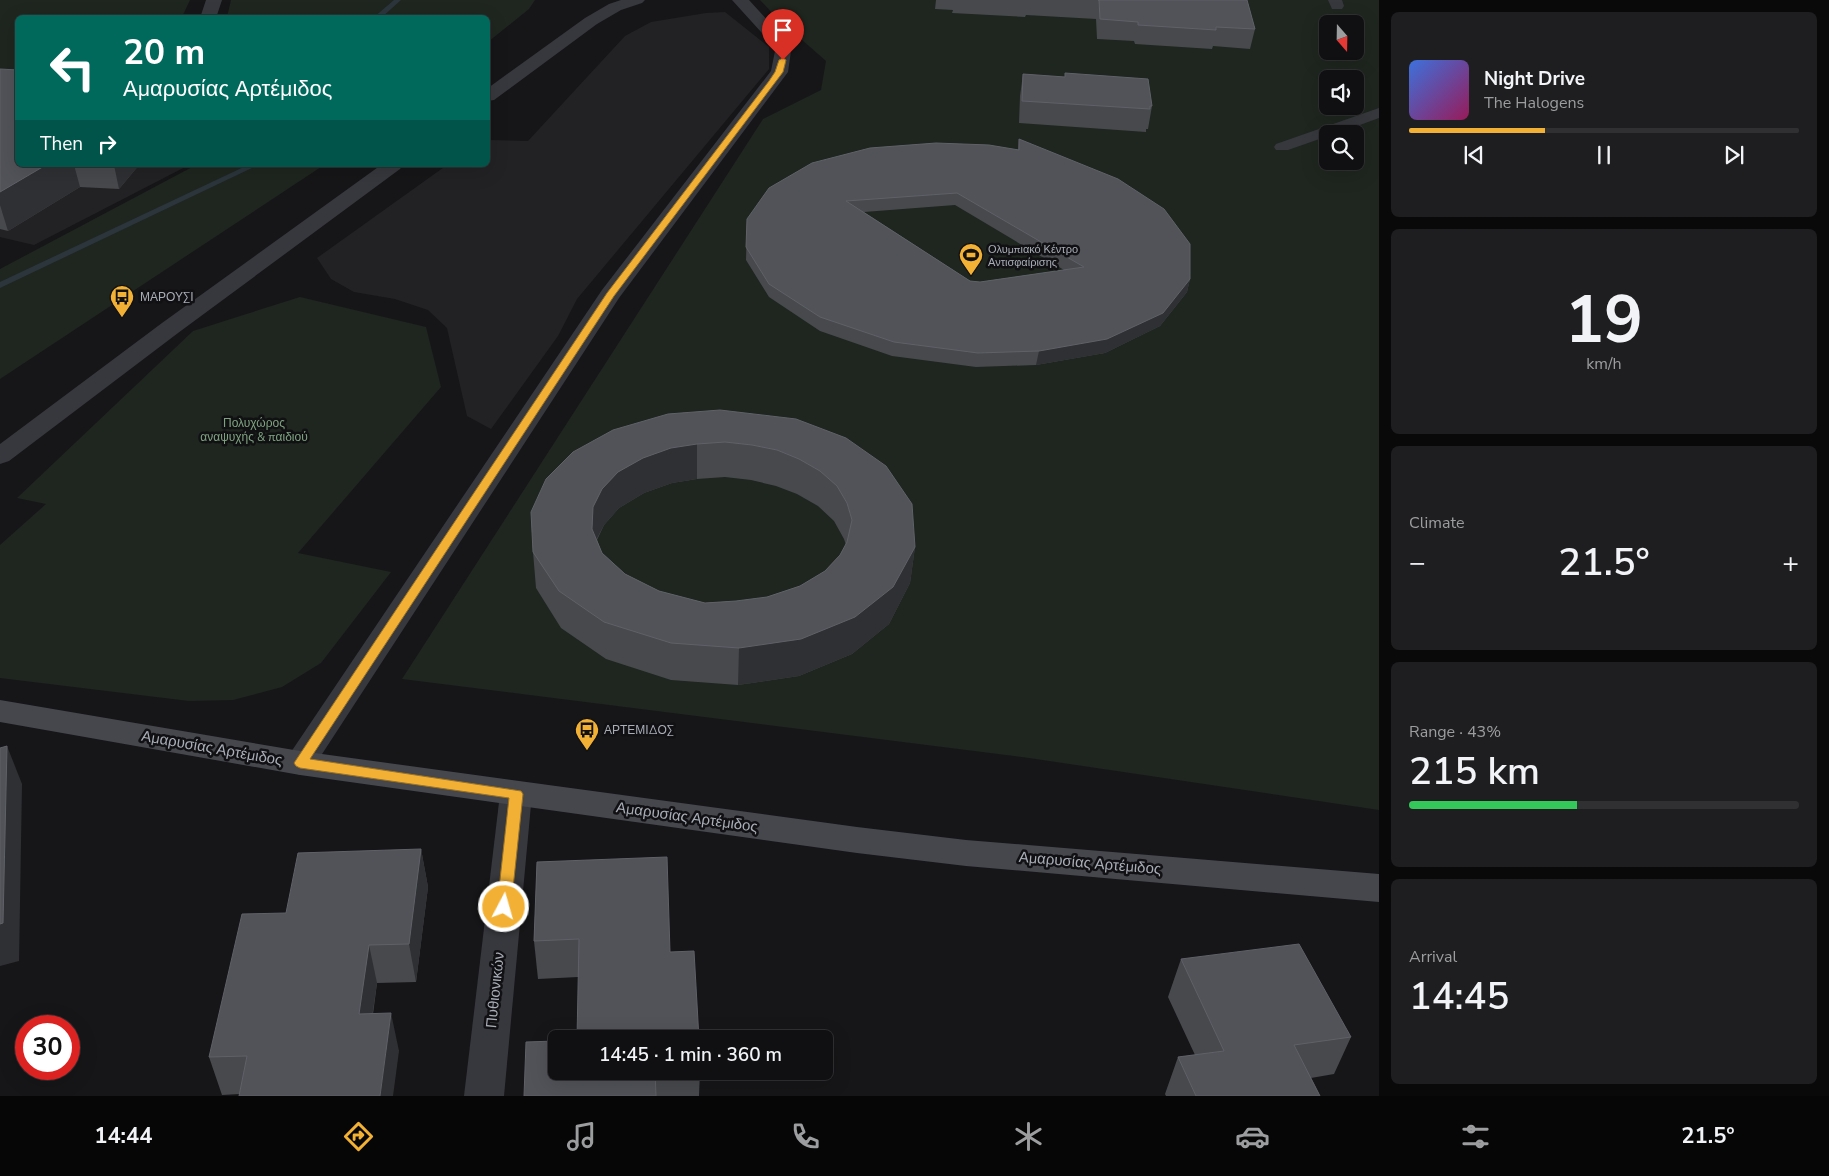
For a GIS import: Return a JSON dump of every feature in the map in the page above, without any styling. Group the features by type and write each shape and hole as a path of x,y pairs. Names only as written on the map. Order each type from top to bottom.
{"main road":[{"name":"Αμαρυσίας Αρτέμιδος","path":"0,711 300,763 516,794 966,853 1379,888"}],"street":[{"path":"209,15 214,0"},
{"path":"490,95 591,21 614,8 636,0"},
{"path":"300,763 610,295 779,72 783,51 780,43 740,0"},
{"path":"1282,147 1379,114"},
{"path":"0,456 170,328 390,167"},
{"name":"Πυθιονικών","path":"484,1096 516,794"}],"shaded area":[{"path":"725,12 769,47 769,69 577,299 558,336 491,429 467,416 447,328 428,310 395,299 354,292 331,279 317,258 444,167 490,167 490,140 528,141 625,36 651,22 706,13"},
{"path":"0,96 15,154 15,167 185,167 34,245 0,237"}],"green space":[{"path":"0,0 190,0 183,15 15,15 15,81 0,80"},
{"path":"231,0 535,0 529,9 490,40 490,15 227,15"},
{"path":"760,0 1379,0 1379,810 1029,758 402,679 763,119 821,90 826,61 777,18"},
{"path":"192,167 321,167 0,379 0,269"},
{"name":"Πολυχώρος αναψυχής & παιδιού","path":"300,297 426,327 441,387 298,553 391,572 321,663 282,687 233,700 189,701 0,678 0,545 46,504 17,498 193,331"}],"building":[{"path":"1099,0 1247,0 1255,29 1216,27 1216,30 1138,25 1138,22 1100,19"},
{"path":"0,69 15,70 15,167 43,167 0,192"},
{"path":"1065,73 1148,79 1152,106 1150,106 1150,109 1022,101 1023,74 1065,77"},
{"name":"Ολυμπιακό Κέντρο Αντισφαίρισης","path":"1019,139 1118,179 1164,209 1190,244 1190,279 1163,313 1107,339 1039,351 978,353 894,342 820,317 769,284 746,247 747,219 769,188 812,163 870,148 936,143 989,145 1019,150","holes":["957,193 1084,267 980,282 970,281 846,201"]},
{"path":"720,410 796,419 846,438 886,466 912,504 915,547 893,587 855,617 801,639 739,648 671,643 604,622 559,591 533,552 531,512 546,479 573,452 613,430 668,414","holes":["725,442 777,450 799,459 820,471 837,486 847,503 852,520 847,542 840,555 825,571 800,586 767,597 705,603 659,591 625,574 602,553 592,529 593,507 602,489 618,472 643,458 671,448"]},
{"path":"7,746 3,923 0,924 0,748"},
{"path":"421,849 409,944 369,945 359,1014 391,1013 380,1096 239,1096 247,1056 209,1057 242,914 286,913 298,853"},
{"path":"667,857 670,952 694,951 698,1030 577,1030 579,939 534,941 537,862"},
{"path":"1299,944 1351,1037 1294,1045 1320,1096 1196,1096 1178,1057 1224,1051 1181,959"},
{"path":"548,1041 548,1080 655,1080 656,1096 524,1096 526,1042"}],"waterway":[{"path":"380,15 398,0"},
{"path":"0,285 250,167"}],"place":[{"name":"Ολυμπιακό Κέντρο Αντισφαίρισης","path":"971,276"},
{"name":"ΜΑΡΟΥΣΙ","path":"122,318"},
{"name":"ΑΡΤΕΜΙΔΟΣ","path":"587,751"}],"route":[{"path":"504,907 516,794 300,763 610,295 772,83 779,72 783,60"}]}
